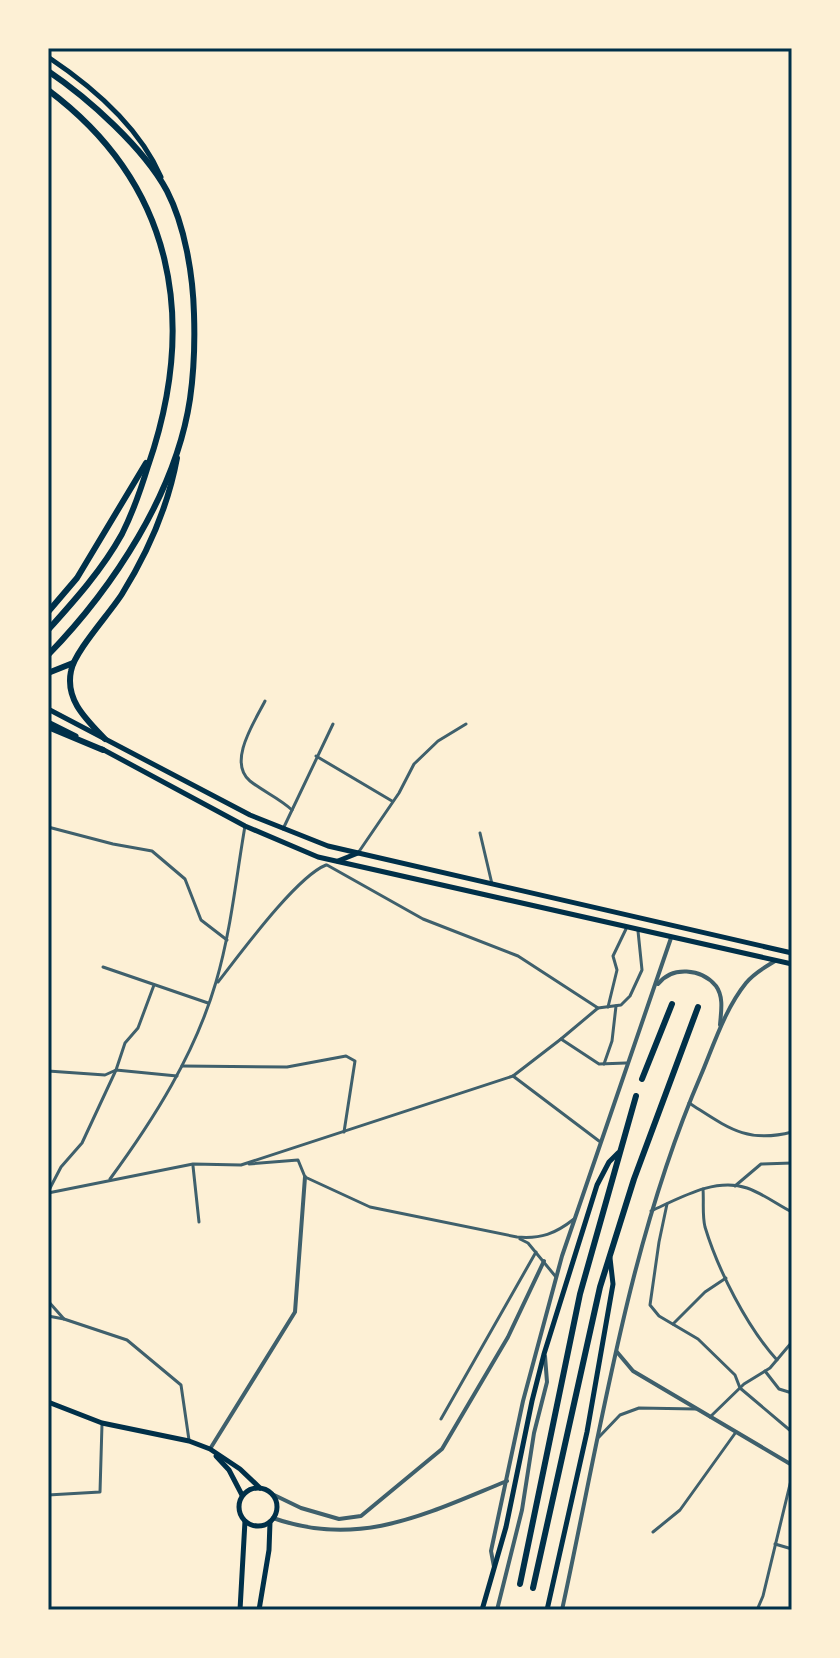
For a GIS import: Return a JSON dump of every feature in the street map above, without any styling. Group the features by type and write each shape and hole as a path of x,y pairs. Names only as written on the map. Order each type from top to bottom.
{"highway":[{"path":"48,71 96,107 138,153 166,191 193,275 195,346 190,401 165,508 122,594 73,663 70,691 74,704 105,739"},
{"path":"48,90 67,104 109,146 141,193 160,239 170,280 173,358 154,450 122,533 100,568 48,630"},
{"path":"48,655 106,588 156,506 179,445"},
{"path":"48,612 77,578 154,450"},
{"path":"48,673 73,663"},
{"path":"48,724 103,750"},
{"path":"642,1079 672,1004"},
{"path":"533,1588 584,1353 610,1257 639,1164 698,1007"},
{"path":"520,1584 580,1294 636,1096"}],"main road":[{"path":"48,57 106,102 140,138 166,191"},
{"path":"48,709 250,815 283,829 358,853 792,953"},
{"path":"103,750 285,845 337,861 626,929 792,964"},
{"path":"337,861 358,853"},
{"path":"482,1610 544,1354 597,1185 609,1162 618,1153"},
{"path":"547,1610 587,1432 613,1284 610,1257"},
{"path":"48,1402 102,1423 189,1441 210,1449 272,1494 277,1506 272,1520 259,1610"},
{"path":"210,1449 229,1470 242,1495"},
{"path":"240,1610 245,1521 239,1506 242,1495 250,1489 260,1488"},
{"path":"245,1521 260,1526 272,1520"}],"street":[{"path":"265,701 243,749 241,766 248,780 275,795 292,810"},
{"path":"283,829 333,724"},
{"path":"358,853 414,764 438,741 466,724"},
{"path":"316,756 392,801"},
{"path":"108,1182 149,1125 177,1076 216,984 227,940 245,826"},
{"path":"48,827 152,851 185,879 201,920 227,940"},
{"path":"480,833 492,884"},
{"path":"216,984 287,898 318,868 337,861"},
{"path":"327,865 423,919 518,956 598,1008"},
{"path":"608,1007 617,970 613,956 626,929"},
{"path":"241,1165 513,1076 598,1008 621,1005 630,996 642,970 638,931"},
{"path":"494,1570 491,1551 523,1401 556,1277 599,1141 671,938"},
{"path":"562,1610 617,1352 651,1211 689,1103 732,1003 748,981 775,961"},
{"path":"103,967 208,1003"},
{"path":"654,990 666,974 677,971 696,974 715,984 721,997 720,1030"},
{"path":"48,1192 61,1167 82,1143 125,1043 138,1028 154,985"},
{"path":"604,1064 612,1041 616,1006"},
{"path":"561,1039 599,1064 626,1063"},
{"path":"182,1066 287,1067 346,1056 355,1061 344,1132"},
{"path":"48,1071 105,1075 116,1070 177,1076"},
{"path":"513,1076 599,1141"},
{"path":"689,1103 741,1134 756,1137 792,1132"},
{"path":"48,1192 193,1164 241,1165 298,1160 305,1177 295,1312 210,1449"},
{"path":"735,1186 761,1164 792,1163"},
{"path":"193,1164 199,1222"},
{"path":"305,1177 370,1207 517,1237 533,1239 554,1234 574,1219"},
{"path":"651,1211 703,1189 726,1184 748,1188 792,1212"},
{"path":"703,1189 704,1224 726,1278 762,1344 777,1360"},
{"path":"667,1204 650,1305 659,1316 698,1339 735,1375 740,1388 792,1432"},
{"path":"517,1237 536,1252 556,1277"},
{"path":"441,1419 536,1252"},
{"path":"272,1494 301,1508 339,1519 361,1516 442,1449 508,1337 544,1261"},
{"path":"673,1324 705,1292 726,1278"},
{"path":"48,1301 64,1319"},
{"path":"48,1316 127,1340 181,1385 189,1441"},
{"path":"710,1417 740,1388 765,1371 792,1342"},
{"path":"617,1352 633,1371 792,1465"},
{"path":"497,1610 522,1510 534,1433 547,1382 544,1354"},
{"path":"765,1371 779,1389 792,1393"},
{"path":"599,1437 620,1415 639,1408 696,1409"},
{"path":"48,1495 100,1492 102,1423"},
{"path":"653,1532 680,1510 736,1432"},
{"path":"757,1610 792,1476"},
{"path":"272,1520 338,1530 393,1525 507,1481"},
{"path":"338,1530 339,1519"},
{"path":"775,1544 792,1549"}]}
